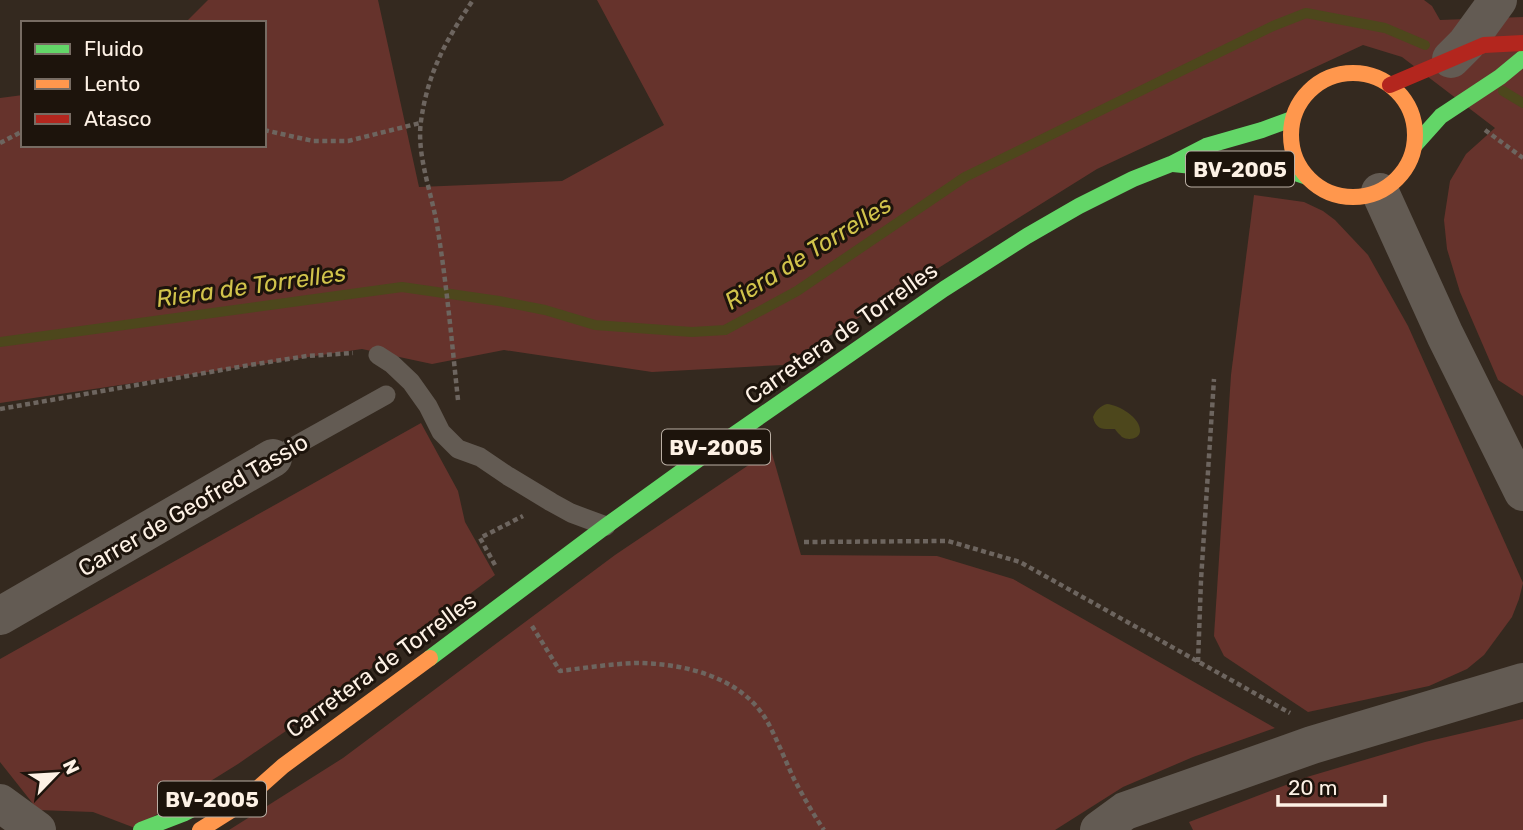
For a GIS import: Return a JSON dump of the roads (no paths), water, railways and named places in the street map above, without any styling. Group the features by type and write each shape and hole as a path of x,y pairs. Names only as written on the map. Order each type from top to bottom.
{"main road":[{"path":"1380,192 1393,184 1403,173 1411,160 1415,145 1414,118 1400,94 1390,85 1484,45 1523,43"},
{"path":"1415,145 1441,116 1500,77 1523,58"},
{"name":"BV-2005","path":"1307,177 1298,165 1291,135 1292,119 1305,95 1326,79 1352,72 1378,78 1390,85"},
{"name":"Carretera de Torrelles","path":"200,830 238,806 283,765 361,710 606,526 816,376 954,282 1079,206 1206,146 1292,119"},
{"name":"Carretera de Torrelles","path":"1171,164 1222,169 1286,170 1307,177 1325,191 1346,197 1369,196 1380,192"},
{"name":"Carretera de Torrelles","path":"141,830 185,814 230,789 283,765"}],"street":[{"path":"1451,59 1466,44 1498,0"},
{"path":"1380,192 1445,335 1523,492"},
{"name":"Carrer de Geofred Tassio","path":"0,616 273,458"},
{"path":"1099,830 1125,811 1312,746 1523,682"},
{"path":"0,803 37,830"},
{"path":"0,819 5,830"}],"lane":[{"path":"378,355 411,382 428,406 441,432 458,449 480,457 571,513 606,526"},
{"name":"Carrer de Geofred Tassio","path":"273,458 386,395"}],"waterway":[{"name":"Riera de Torrelles","path":"0,342 402,287 545,310 595,325 692,332 725,330 797,291 965,177 1273,26 1306,13 1385,28 1425,45"},
{"name":"Riera de Torrelles","path":"1503,91 1523,103"}]}
